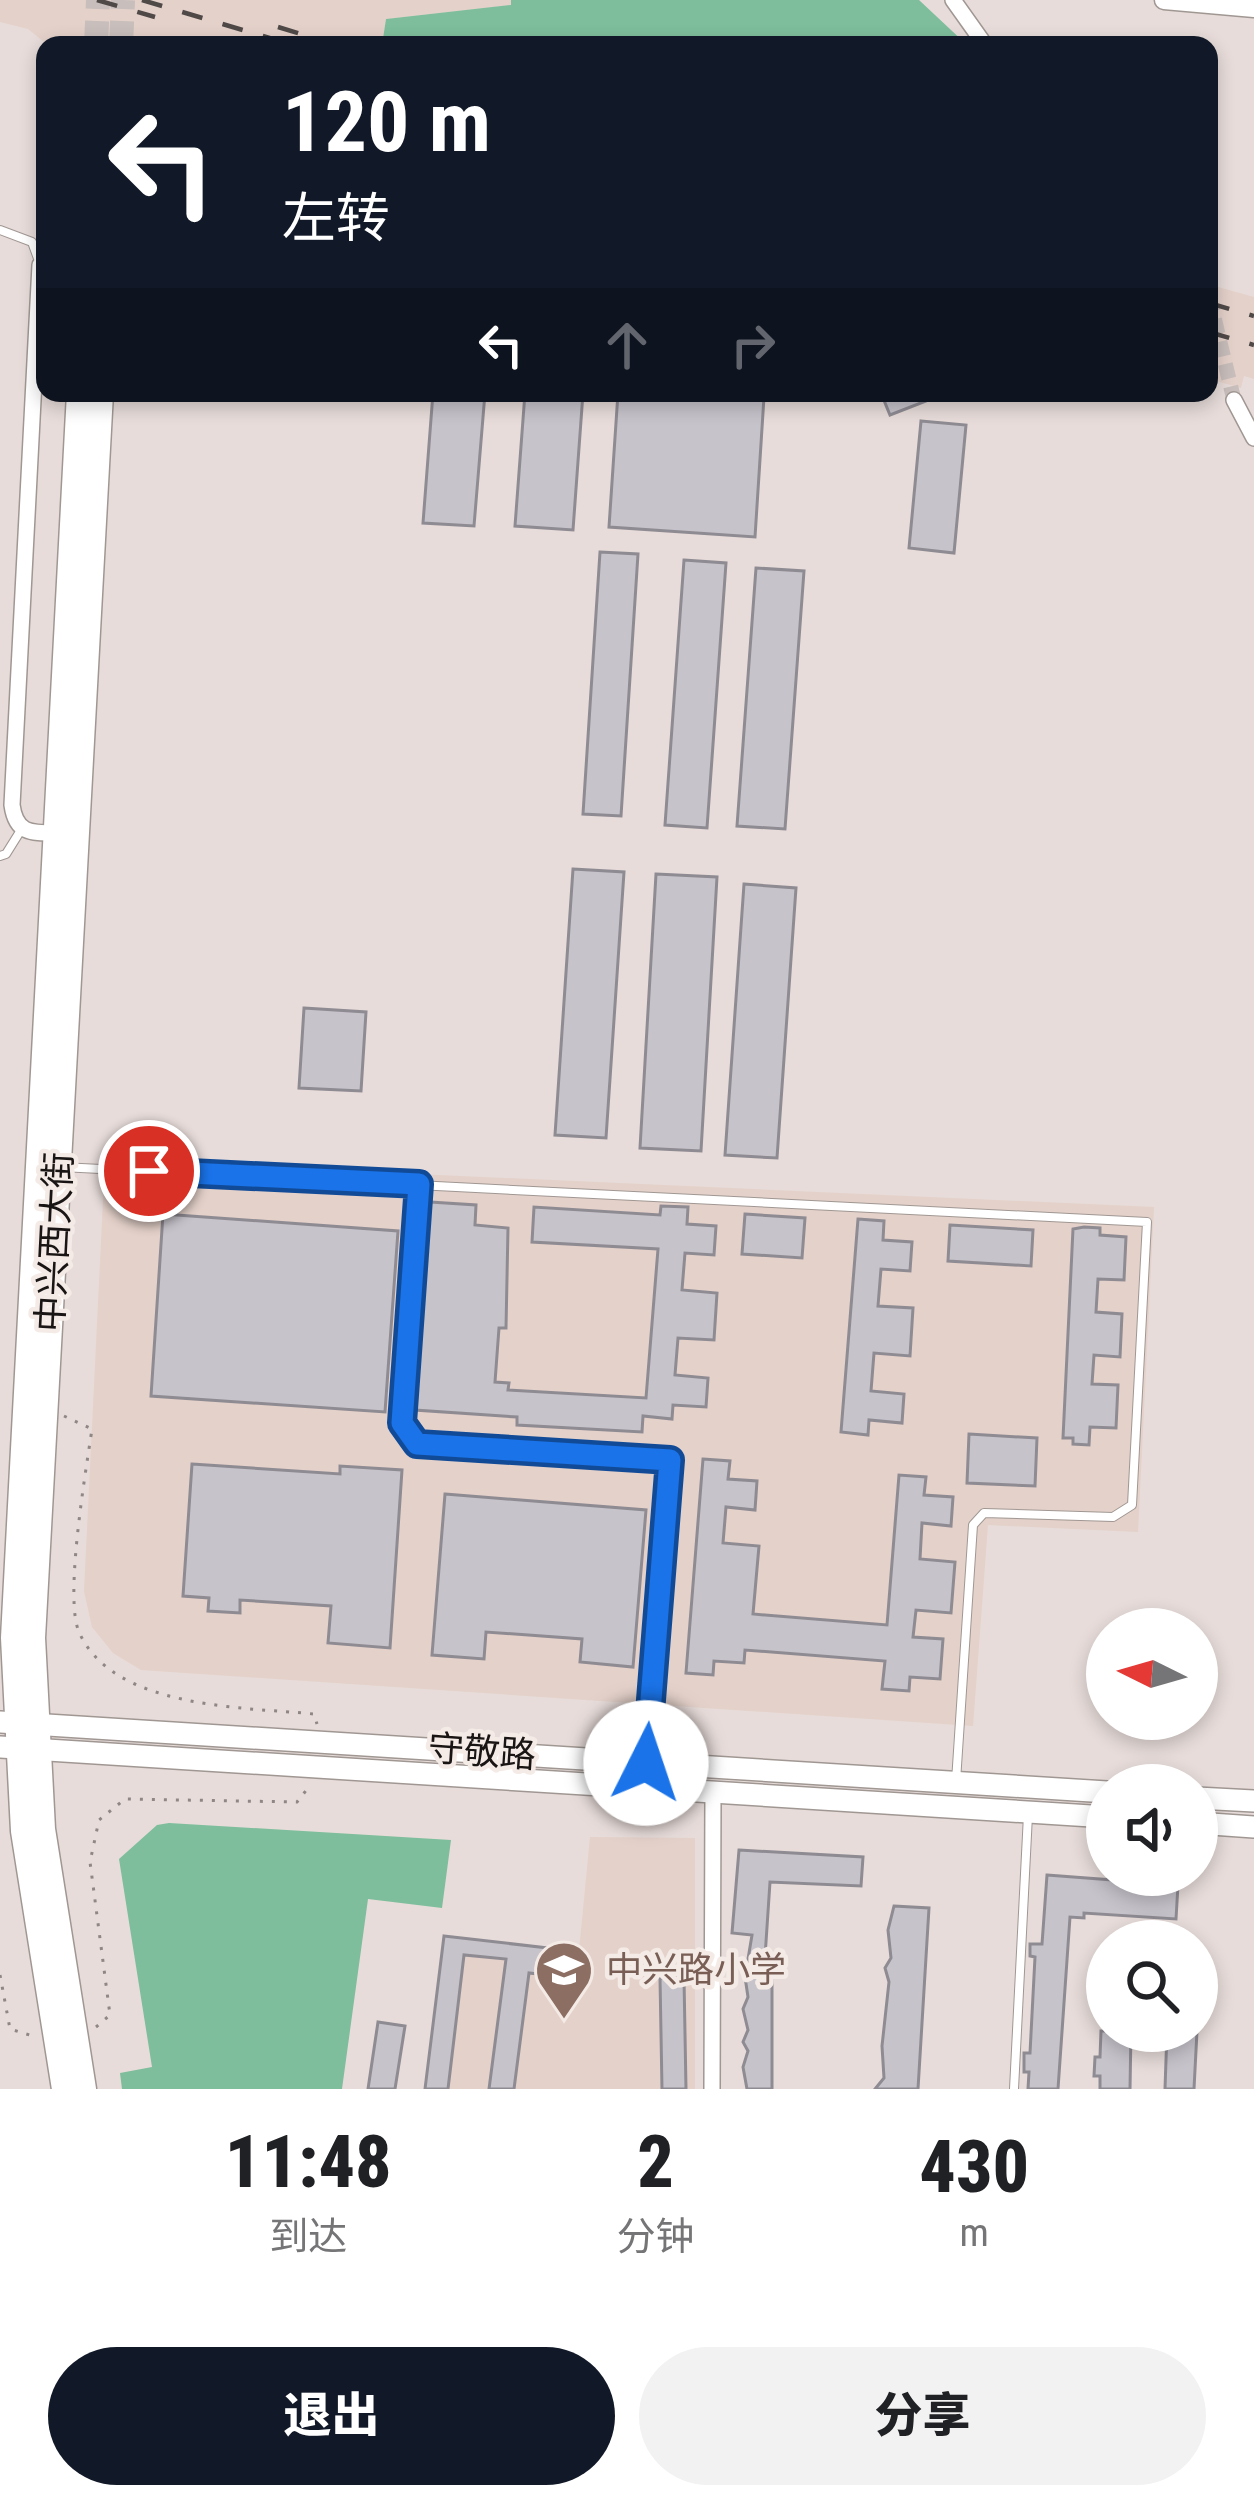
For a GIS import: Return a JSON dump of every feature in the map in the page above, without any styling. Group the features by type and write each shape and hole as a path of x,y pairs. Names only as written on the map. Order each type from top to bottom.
{"main road":[{"name":"中兴西大街","path":"79,402 13,1638 23,1831 67,2044 84,2089"},
{"name":"中兴西大街","path":"17,1736 33,1638 101,402"},
{"name":"守敬路","path":"17,1736 324,1742 1086,1791"},
{"name":"守敬路","path":"17,1736 322,1768 1086,1816"},
{"path":"1218,1799 1254,1802"},
{"path":"1218,1824 1254,1827"},
{"name":"中兴西大街","path":"64,2089 67,2044"}],"street":[{"path":"952,0 979,36"},
{"path":"1164,0 1254,8"},
{"path":"36,343 12,805 21,830 57,833"},
{"path":"1234,400 1254,438"},
{"path":"712,2089 713,1792"}],"lane":[{"path":"0,230 24,236 36,254"},
{"path":"0,856 21,830"},
{"path":"59,1167 1147,1222 1132,1505 1113,1517 984,1513 973,1525 956,1783"},
{"path":"419,1184 402,1423 417,1444 670,1460 646,1763"},
{"path":"1015,2089 1028,1813"}],"path":[{"path":"46,1409 92,1429 75,1564 78,1631 106,1666 152,1694 314,1714 324,1742"},
{"path":"0,1975 10,2030 67,2044 110,2014 90,1862 99,1820 125,1799 297,1802 322,1768"}],"shaded area":[{"path":"0,0 511,0 512,5 386,19 383,36 37,36 0,22"},
{"path":"1218,287 1254,297 1254,379 1244,376 1241,388 1218,382"},
{"path":"105,1160 1154,1207 1138,1532 988,1525 973,1726 141,1670 113,1653 92,1627 84,1591"},
{"name":"中兴路小学","path":"590,1837 695,1838 695,2089 425,2089 444,1936 579,1951"}],"green space":[{"path":"511,0 919,0 957,36 383,36 386,19 511,5"},
{"path":"157,1825 451,1840 442,1908 368,1899 342,2089 122,2089 120,2073 152,2067 119,1859"}],"building":[{"path":"432,402 484,402 474,526 423,523"},
{"path":"524,402 582,402 573,530 515,526"},
{"path":"617,402 764,402 755,537 609,527"},
{"path":"885,402 923,402 890,415"},
{"path":"921,421 966,425 954,553 909,548"},
{"path":"600,552 638,554 621,816 583,814"},
{"path":"684,560 726,563 707,828 665,825"},
{"path":"756,568 804,571 785,829 737,826"},
{"path":"573,869 624,872 606,1138 555,1135"},
{"path":"656,874 717,877 701,1151 640,1148"},
{"path":"744,884 796,888 777,1158 725,1155"},
{"path":"304,1008 366,1012 361,1091 299,1088"},
{"path":"430,1202 476,1205 475,1225 508,1228 506,1328 499,1328 495,1382 509,1383 508,1390 646,1398 658,1249 532,1242 534,1207 660,1215 661,1206 688,1207 687,1224 716,1226 714,1255 685,1253 682,1290 717,1293 714,1340 678,1338 675,1375 708,1378 706,1407 673,1405 672,1419 643,1416 642,1432 517,1425 517,1417 415,1410"},
{"path":"163,1214 398,1231 385,1412 151,1396"},
{"path":"745,1214 805,1218 802,1258 742,1254"},
{"path":"858,1219 884,1221 883,1240 912,1242 910,1271 881,1269 878,1306 913,1308 910,1356 874,1353 871,1391 904,1394 902,1423 869,1420 868,1435 841,1432"},
{"path":"950,1225 1033,1230 1031,1266 948,1261"},
{"path":"1100,1228 1100,1235 1126,1237 1124,1280 1098,1279 1096,1312 1122,1314 1120,1357 1094,1355 1092,1384 1118,1385 1116,1428 1090,1427 1089,1445 1063,1438 1073,1229"},
{"path":"969,1434 1037,1438 1035,1486 967,1483"},
{"path":"703,1459 730,1461 728,1479 757,1481 755,1510 726,1507 723,1543 759,1546 753,1614 887,1625 899,1475 926,1477 924,1495 953,1497 951,1526 922,1523 920,1559 955,1562 951,1613 916,1610 913,1637 943,1639 940,1679 910,1677 909,1691 882,1689 885,1661 745,1650 744,1663 714,1661 713,1675 686,1673"},
{"path":"192,1464 340,1474 340,1466 402,1470 390,1648 328,1643 331,1606 240,1600 240,1613 208,1611 209,1598 183,1596"},
{"path":"445,1494 646,1510 633,1667 580,1662 582,1639 486,1632 484,1659 432,1655"},
{"path":"739,1850 863,1857 861,1886 770,1882 765,1957 772,1957 772,2089 747,2089 743,2067 748,2051 743,2042 748,2030 743,2009 748,1997 745,1977 752,1935 732,1933"},
{"path":"1047,1875 1086,1878 1086,1896 1177,1896 1176,1919 1084,1913 1084,1918 1070,1917 1058,2089 1028,2089 1029,2072 1024,2072 1024,2053 1030,2053 1035,1957 1030,1956 1030,1944 1042,1944"},
{"path":"894,1906 929,1908 918,2089 875,2089 884,2078 882,2046 889,1982 885,1968 891,1958 888,1930"},
{"path":"444,1936 583,1952 580,1979 529,1973 514,2089 489,2089 506,1959 464,1955 448,2089 425,2089"},
{"path":"660,1978 684,1978 686,2089 662,2089"},
{"path":"378,2022 405,2026 395,2089 368,2089"},
{"path":"1100,2052 1131,2052 1130,2089 1100,2089 1100,2076 1094,2076 1095,2057"},
{"path":"1166,2052 1196,2052 1194,2089 1165,2089"}],"tunnel":[{"path":"96,36 98,0"},
{"path":"121,36 123,0"},
{"path":"1218,334 1234,400"}],"railway":[{"path":"97,0 155,17"},
{"path":"142,0 263,36"},
{"path":"278,27 308,36"},
{"path":"1218,306 1254,316"},
{"path":"1218,335 1254,345"}],"place":[{"name":"中兴路小学","path":"564,2021"}],"route":[{"path":"149,1171 419,1184 402,1423 417,1444 670,1460 646,1763"}]}
